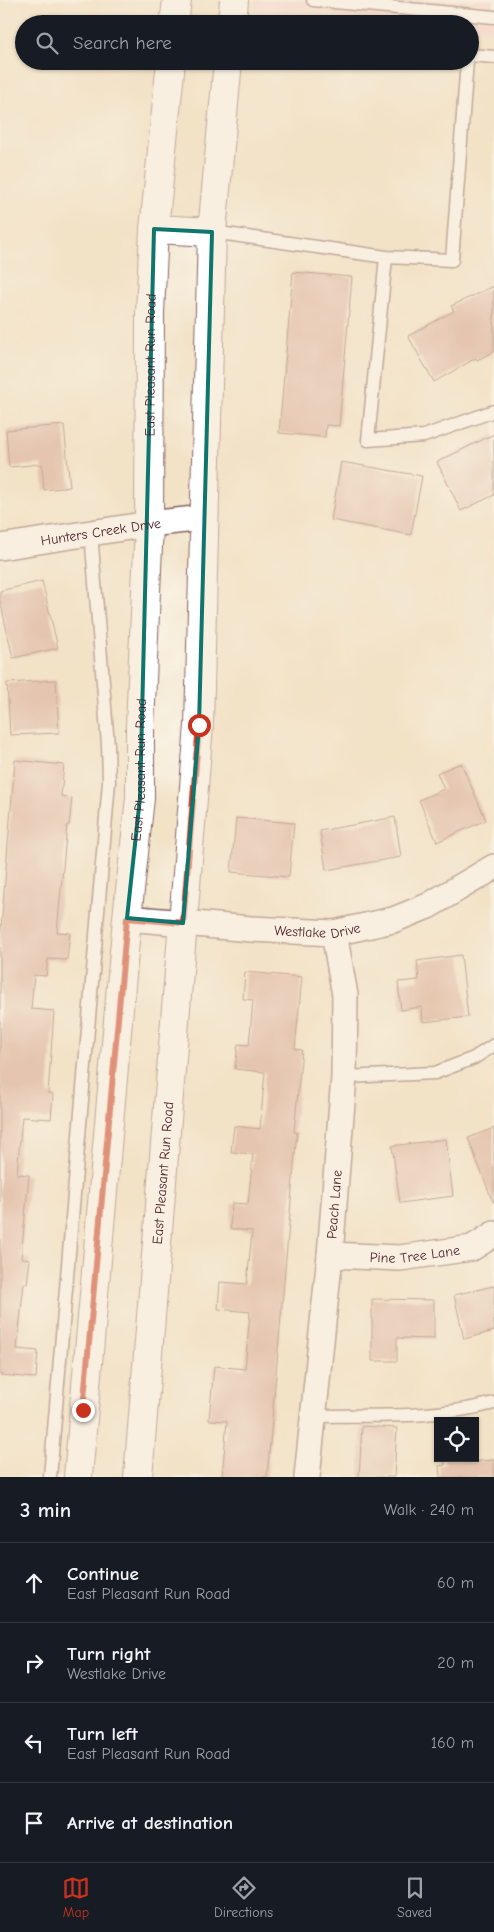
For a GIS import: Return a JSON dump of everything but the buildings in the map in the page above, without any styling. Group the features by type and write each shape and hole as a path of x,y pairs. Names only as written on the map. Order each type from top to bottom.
{"main road":[{"path":"175,15 177,0"},
{"path":"233,15 234,0"},
{"name":"East Pleasant Run Road","path":"78,1477 127,918 140,798 140,725 149,524 149,372 154,229 169,70"},
{"name":"East Pleasant Run Road","path":"138,1477 199,725 212,232 227,70"},
{"path":"154,229 212,232"}],"street":[{"name":"Hunters Creek Drive","path":"0,547 149,524 204,518"},
{"name":"Westlake Drive","path":"127,918 251,930 334,933 393,920 428,906 494,867"},
{"name":"Peach Lane","path":"307,1477 330,1255 344,1077 345,995 334,933"},
{"name":"Pine Tree Lane","path":"330,1255 409,1257 472,1248 494,1234"}],"lane":[{"path":"313,0 494,16"},
{"path":"479,56 494,57"},
{"path":"212,232 386,257 452,260 466,70"},
{"path":"386,257 368,440 424,436 494,410"},
{"path":"50,1477 109,782 108,745 98,635 92,533"},
{"path":"344,1077 435,1073 474,1058 494,1046"},
{"path":"314,1416 419,1415 466,1411 494,1403"}],"highlighted area":[{"path":"154,229 212,232 199,725 183,923 127,918 140,798"}],"shaded area":[{"path":"255,0 494,0 494,30 479,29 479,15 294,15 254,12"}],"route":[{"path":"83,1410 127,918 183,923 199,725"}]}
